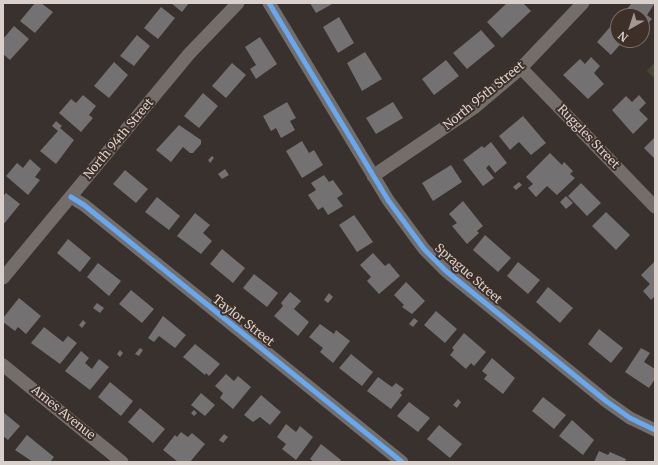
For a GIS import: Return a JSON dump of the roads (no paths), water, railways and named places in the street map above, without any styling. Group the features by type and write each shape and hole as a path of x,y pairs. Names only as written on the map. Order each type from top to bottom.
{"street":[{"name":"North 94th Street","path":"3,278 189,54 238,3"},
{"name":"Sprague Street","path":"269,3 373,176 408,230 446,271 606,400 630,418 655,430"},
{"name":"North 95th Street","path":"373,176 456,121 521,68 583,3"},
{"name":"Ruggles Street","path":"521,68 655,207"},
{"name":"Taylor Street","path":"71,197 84,205 402,462"},
{"name":"Ames Avenue","path":"3,365 122,462"}]}
